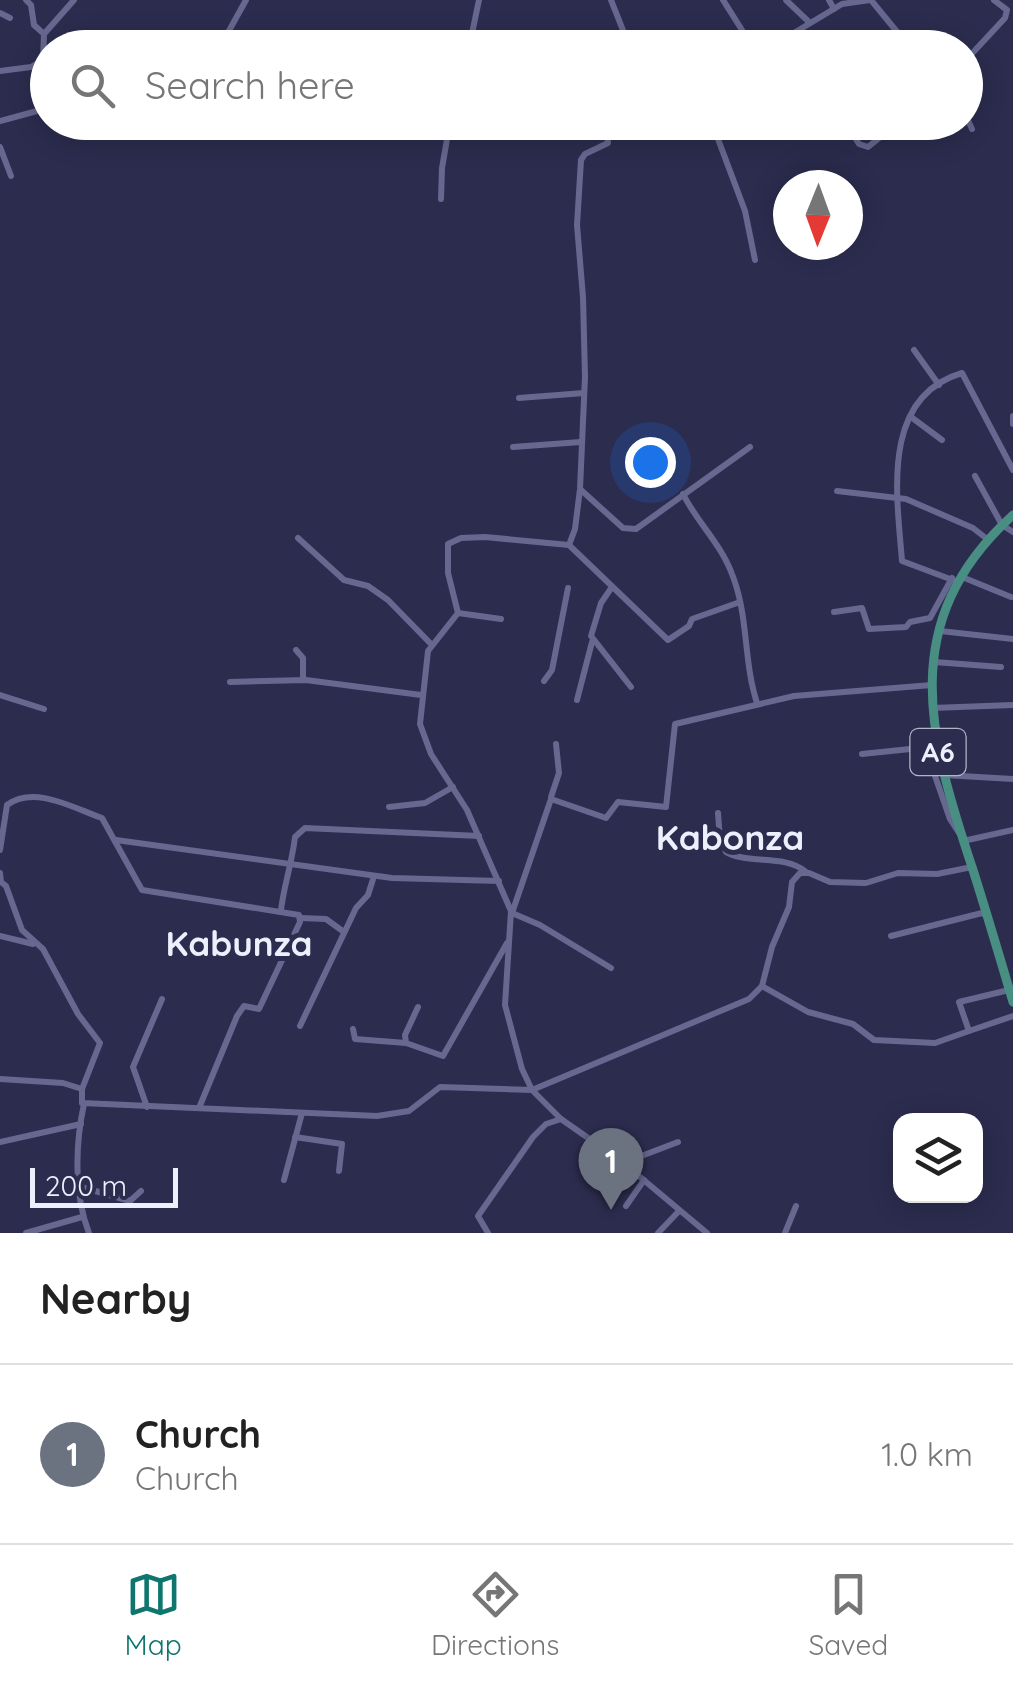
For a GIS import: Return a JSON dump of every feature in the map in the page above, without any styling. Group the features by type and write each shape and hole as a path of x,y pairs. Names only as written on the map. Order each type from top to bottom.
{"main road":[{"name":"A6","path":"1013,515 987,539 957,579 938,631 930,708 943,775 1013,1002"}],"street":[{"path":"48,30 74,0"},
{"path":"229,30 246,0"},
{"path":"472,30 478,0"},
{"path":"611,0 623,30"},
{"path":"723,0 742,30"},
{"path":"786,0 810,23"},
{"path":"829,0 834,9"},
{"path":"799,30 842,4 870,0 895,30"},
{"path":"983,43 1010,13 994,0"},
{"path":"29,2 37,30"},
{"path":"0,13 10,18"},
{"path":"0,70 30,68"},
{"path":"0,121 30,113"},
{"path":"440,199 447,140"},
{"path":"569,545 580,489 584,393 584,297 577,225 582,160 608,140"},
{"path":"718,140 745,211 755,260"},
{"path":"856,140 868,147 877,140"},
{"path":"0,147 11,176"},
{"path":"914,350 940,385"},
{"path":"1011,597 903,563 898,496 902,435 918,405 940,385 964,374 1013,470"},
{"path":"519,398 584,393"},
{"path":"1013,416 1013,424"},
{"path":"911,417 942,440"},
{"path":"513,447 582,442"},
{"path":"580,489 628,530 636,529 750,447"},
{"path":"974,476 1002,525 1013,532"},
{"path":"837,491 898,496 973,528 987,539"},
{"path":"683,494 726,560 746,618 750,678 757,704"},
{"path":"458,613 446,554 452,541 484,536 569,545 668,640 692,620 740,602"},
{"path":"298,538 344,580 368,586 388,600 431,644"},
{"path":"834,612 862,608 869,629 906,627 910,622 930,618 957,579"},
{"path":"578,700 601,603 612,587"},
{"path":"544,681 552,670 568,588"},
{"path":"458,613 431,644 421,695 423,735 431,754 479,836 512,914 540,925 611,968"},
{"path":"458,613 500,619"},
{"path":"938,631 1013,639"},
{"path":"592,641 623,673 631,688"},
{"path":"296,650 303,658 303,680"},
{"path":"934,662 1001,667"},
{"path":"230,682 303,680 421,695"},
{"path":"551,798 602,818 608,818 618,802 666,808 675,724 808,694 932,685"},
{"path":"0,696 44,708"},
{"path":"930,708 1013,706"},
{"path":"556,744 559,772 512,914 508,940 504,1005 522,1069 532,1090 562,1118 707,1233"},
{"path":"862,754 926,750 950,819 962,838 1013,830"},
{"path":"943,775 1013,779"},
{"path":"389,807 424,803 453,787"},
{"path":"0,850 7,805 24,796 62,804 102,818 142,890 281,910 300,918 326,919 344,932"},
{"path":"718,813 720,840 726,852 740,858 796,865 830,882 866,883 898,873 937,874 972,867"},
{"path":"281,910 295,837 305,828 479,836"},
{"path":"116,840 374,876 499,881"},
{"path":"0,873 0,882 6,886 22,930 42,950 78,1014 100,1043 82,1089 80,1101 84,1104 398,1114 410,1111 440,1086 532,1090 757,994 789,906 792,882 806,872"},
{"path":"300,1026 374,876"},
{"path":"891,936 982,914 988,917"},
{"path":"198,1108 236,1016 244,1006 260,1010 300,918"},
{"path":"0,936 28,942 42,950"},
{"path":"353,1029 356,1038 406,1043 442,1056 508,940"},
{"path":"762,986 808,1012 853,1024 874,1040 936,1043 1013,1016"},
{"path":"969,1031 959,1002 1009,990"},
{"path":"148,1107 133,1067 162,999"},
{"path":"406,1043 405,1035 418,1007"},
{"path":"0,1079 63,1082 82,1089"},
{"path":"84,1104 78,1186 82,1217 89,1233"},
{"path":"284,1180 302,1112"},
{"path":"488,1233 478,1216 490,1194 533,1136 546,1124 562,1118"},
{"path":"0,1142 81,1124"},
{"path":"295,1137 342,1144 338,1171"},
{"path":"623,1164 678,1142"},
{"path":"626,1206 644,1180"},
{"path":"78,1186 130,1201 141,1192"},
{"path":"785,1233 796,1206"},
{"path":"658,1233 679,1211"},
{"path":"26,1233 82,1217"}],"place":[{"name":"Church","path":"611,1210"}],"district":[{"name":"Kabonza","path":"730,838"},
{"name":"Kabunza","path":"239,944"}]}
